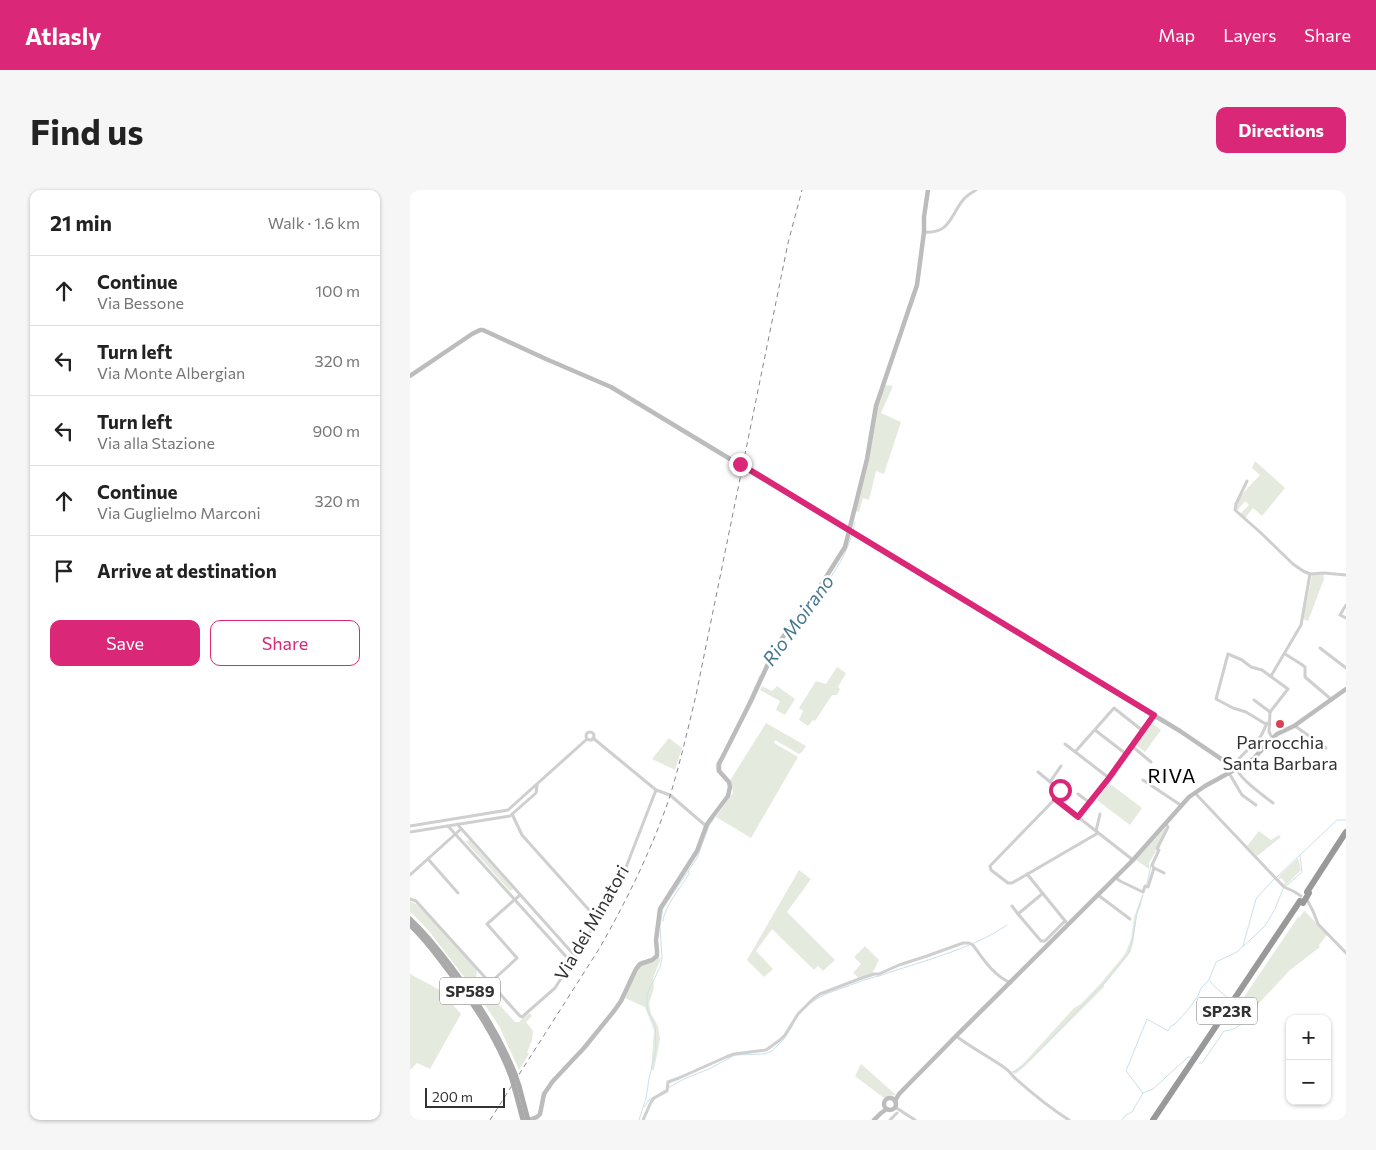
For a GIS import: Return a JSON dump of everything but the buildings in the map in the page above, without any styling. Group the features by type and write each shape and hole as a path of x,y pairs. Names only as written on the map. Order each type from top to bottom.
{"highway":[{"name":"SP23R","path":"1304,898 1346,832"},
{"name":"SP23R","path":"1155,1120 1346,838"}],"main road":[{"name":"SP589","path":"410,919 433,943 477,1001 496,1032 513,1076 526,1119"},
{"name":"SP589","path":"410,925 430,946 481,1016 513,1076"}],"street":[{"path":"526,1119 537,1118 540,1114 544,1094 553,1081 584,1048 614,1011 640,964 657,956 656,940 660,909 698,852 706,826 728,796 730,786 726,778 719,771 719,764 751,701 768,661 784,635 807,607 845,547 867,459 876,406 917,285 928,190"},
{"path":"924,232 943,229 963,200 976,190"},
{"path":"410,376 472,334 484,330 621,392 1188,736 1234,768 1240,776 1273,803"},
{"path":"1247,481 1234,510 1304,571 1310,574 1346,575"},
{"path":"1270,676 1301,626 1310,574"},
{"path":"1346,604 1340,614 1346,618"},
{"path":"1320,648 1346,668"},
{"path":"1268,724 1216,699 1228,654 1242,660 1251,667 1262,670 1288,689 1270,712 1268,724 1272,737"},
{"path":"1284,654 1301,664 1305,668 1305,677 1332,700"},
{"path":"1234,768 1253,758 1272,737 1294,726 1346,690"},
{"path":"1254,700 1270,712"},
{"path":"1075,752 1114,708 1143,732"},
{"path":"1078,817 1109,778 1154,715"},
{"path":"915,1120 909,1118 895,1107 894,1100 899,1094 1067,923 1116,878 1195,792 1229,773 1234,768 1268,724"},
{"path":"1294,726 1326,748"},
{"path":"1095,730 1126,754"},
{"path":"587,739 586,735 590,732 594,735 593,738 656,790 670,795 706,826"},
{"path":"410,826 508,810 587,739 593,738"},
{"path":"1065,744 1109,778"},
{"path":"1132,746 1152,762"},
{"path":"1050,782 1061,766"},
{"path":"1038,772 1060,792 990,866 991,870 1008,883 1012,883 1097,832 1100,814"},
{"path":"1229,773 1242,795 1256,805"},
{"path":"1143,780 1182,806"},
{"path":"410,832 510,816 536,793 537,784"},
{"name":"Via dei Minatori","path":"490,983 522,1017 555,988 615,892 656,790"},
{"path":"1195,792 1284,887 1304,898 1313,910 1318,924 1346,953"},
{"path":"1078,794 1090,803"},
{"path":"1055,799 1133,860"},
{"path":"512,814 522,835 598,920"},
{"path":"452,819 455,825 462,830 575,956"},
{"path":"410,876 462,830 468,822"},
{"path":"1116,878 1143,892 1146,886 1148,887 1154,868 1152,865 1159,850 1157,849 1168,827 1166,824"},
{"path":"448,826 571,962"},
{"path":"428,859 458,893"},
{"path":"1154,868 1164,872"},
{"path":"1027,874 1067,923"},
{"path":"1018,914 1042,894"},
{"path":"410,899 416,901 490,983 516,958 487,924 520,895"},
{"path":"1098,895 1130,918"},
{"path":"1012,906 1040,940 1045,940 1067,923"},
{"path":"643,1120 651,1102 667,1089 668,1082 734,1054 766,1050 785,1035 798,1014 813,999 820,994 859,979 879,974 898,965 969,942 992,969 1010,983"},
{"path":"562,953 568,948"},
{"path":"956,1036 1007,1069 1043,1102 1069,1120"},
{"path":"894,1100 886,1099 884,1102 886,1107 892,1110 895,1107"},
{"path":"874,1120 886,1107"},
{"path":"890,1120 897,1113"}],"shaded area":[{"path":"885,385 893,386 881,413 901,422 884,474 876,471 869,500 863,498 859,512 855,511 876,409"},
{"path":"1255,461 1285,488 1262,516 1253,508 1245,518 1240,514 1249,505 1245,501 1237,511 1237,506 1245,492 1260,475 1252,468"},
{"path":"1323,574 1324,579 1308,621 1303,619 1312,575"},
{"path":"837,667 846,673 838,687 840,689 837,695 832,695 815,721 813,720 808,726 799,720 803,711 799,708 816,681 826,684"},
{"path":"762,686 772,691 777,686 795,699 785,715 776,710 780,701 760,690"},
{"path":"766,723 806,746 799,754 775,740 774,743 798,757 751,838 716,817 733,793 731,779"},
{"path":"1152,723 1161,730 1145,752 1136,745"},
{"path":"669,738 682,748 675,770 652,759"},
{"path":"1109,783 1142,808 1130,825 1097,800"},
{"path":"1166,827 1149,863 1149,869 1136,860"},
{"path":"1259,831 1271,840 1279,835 1281,837 1257,856 1247,846"},
{"path":"469,840 513,889 510,891 466,842"},
{"path":"1298,858 1301,870 1285,886 1283,885 1285,882 1278,877"},
{"path":"799,870 811,879 787,912 835,960 823,971 818,966 814,970 772,929 756,951 773,969 764,977 747,960"},
{"path":"1143,893 1130,953 1104,987 1024,1067 1015,1074 1012,1072 1022,1065 1074,1008 1081,1004 1125,954 1131,939 1134,917"},
{"path":"410,901 418,905 477,969 476,979 515,1022 519,1022 529,1013 532,1016 526,1022 533,1031 527,1053 529,1054 519,1070 499,1026 481,999 429,931 410,911"},
{"path":"1304,911 1327,935 1319,945 1320,947 1290,970 1249,1014 1238,1006 1298,917"},
{"path":"865,946 879,960 872,974 859,978 853,973 861,964 854,957"},
{"path":"661,958 653,978 654,988 649,1003 651,1014 658,1026 660,1039 654,1070 651,1070 654,1030 645,1007 625,998 640,965"},
{"path":"410,974 440,990 461,1014 430,1069 417,1063 410,1070"},
{"path":"861,1064 896,1095 884,1098 855,1076"}],"waterway":[{"name":"Rio Moirano","path":"853,531 855,522"},
{"name":"Rio Moirano","path":"809,608 840,563 852,534"},
{"name":"Rio Moirano","path":"764,668 773,649"},
{"name":"Rio Moirano","path":"744,711 760,676"},
{"name":"Rio Moirano","path":"717,771 716,765 719,759"},
{"name":"Rio Moirano","path":"639,1120 646,1098 656,1050 655,1025 647,1009 647,994 660,967 662,958 660,926 663,908 697,858 714,818"},
{"path":"1286,886 1302,872 1300,855 1337,820 1346,820"},
{"path":"1277,877 1300,855"},
{"path":"1147,884 1151,865"},
{"name":"Rio Moirano","path":"663,921 670,903 689,874 689,871"},
{"path":"1243,946 1256,899 1274,879"},
{"path":"1143,1093 1126,1071 1147,1019 1168,1031 1198,996 1201,988 1209,980 1216,962 1237,952 1264,927 1275,909 1283,889"},
{"path":"1012,1072 1032,1058 1106,981 1125,958 1129,952 1137,912 1143,895"},
{"path":"811,1003 824,995 962,948 993,934 1007,925"},
{"path":"1210,981 1229,999"},
{"path":"1199,1063 1202,1063 1224,1031 1238,1027 1246,1019 1248,1016 1237,1007"},
{"path":"668,1088 735,1055 764,1054 772,1051 784,1039 793,1025"},
{"path":"1122,1120 1132,1112 1143,1093 1153,1089 1188,1057 1191,1057"},
{"path":"644,1107 649,1100 665,1090"}],"railway":[{"path":"490,1120 599,949 647,855 670,796 696,695 788,243 802,190"}],"place":[{"name":"Parrocchia Santa Barbara","path":"1280,724"}],"district":[{"name":"RIVA","path":"1172,776"}],"route":[{"path":"740,464 1154,715 1109,778 1078,817 1055,799 1060,790"}]}
